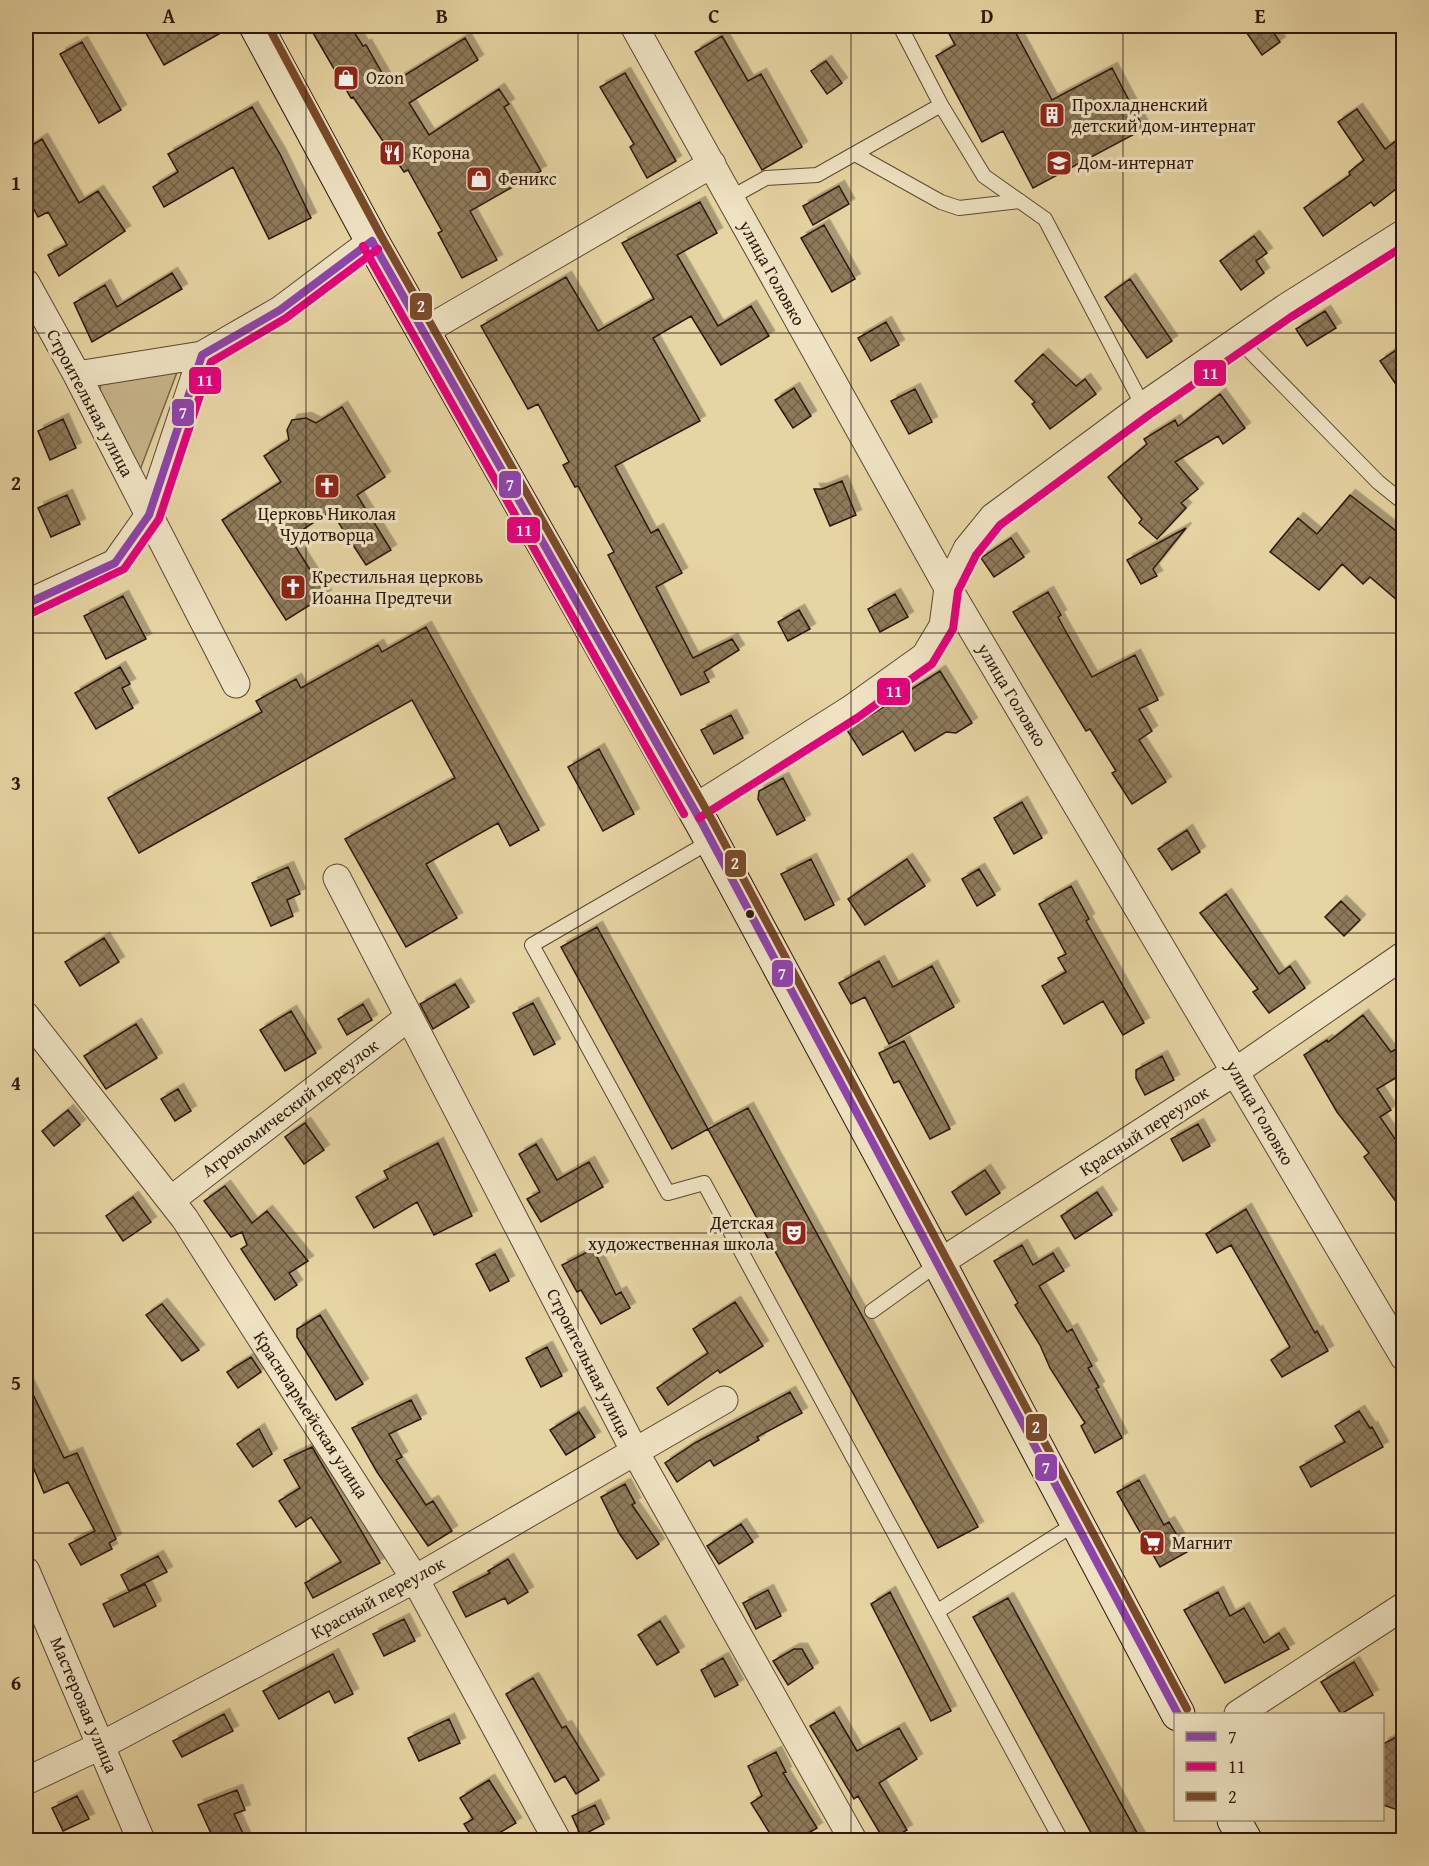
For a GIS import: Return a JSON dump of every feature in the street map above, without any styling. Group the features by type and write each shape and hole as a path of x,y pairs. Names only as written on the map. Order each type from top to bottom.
{"main road":[{"path":"256,26 372,241 711,841 939,1263 1177,1713"}],"street":[{"name":"улица Головко","path":"634,26 948,588 1404,1357"},
{"path":"423,332 711,164"},
{"path":"693,809 851,709 925,656 943,626 948,588 967,549 993,517 1143,406 1239,340 1404,233"},
{"path":"77,375 202,355 280,310 372,241"},
{"name":"Строительная улица","path":"26,283 77,375 236,684"},
{"path":"26,604 115,563 149,515 202,355"},
{"name":"Строительная улица","path":"337,878 634,1450 853,1840"},
{"name":"Красный переулок","path":"1377,976 1404,931"},
{"name":"Красный переулок","path":"939,1263 1236,1071 1377,976 1404,955"},
{"name":"Красноармейская улица","path":"26,1016 171,1200 415,1579 557,1840"},
{"name":"Агрономический переулок","path":"171,1200 410,1017"},
{"name":"Красный переулок","path":"26,1781 102,1745 415,1579 634,1450 724,1400"},
{"name":"Мастеровая улица","path":"26,1571 141,1840"},
{"path":"1240,1713 1404,1606"}],"lane":[{"path":"900,26 941,105 984,176 1045,219 1143,406"},
{"path":"730,198 766,178 817,175 941,105"},
{"path":"855,154 941,202 959,208 1020,201"},
{"path":"1239,340 1378,482 1404,503"},
{"path":"711,841 531,945 668,1193 704,1183 1061,1840"},
{"path":"872,1311 939,1263"},
{"path":"938,1611 1076,1523"}],"shaded area":[{"path":"179,367 140,470 100,391 101,381"}],"building":[{"path":"142,26 233,26 164,65"},
{"path":"309,26 350,26 363,46 366,45 389,85 465,38 478,60 409,103 429,135 499,89 509,104 504,107 541,171 470,211 497,260 462,278 438,233 442,231 408,170 404,172 353,97 351,98"},
{"name":"Прохладненский детский дом-интернат","path":"945,26 1012,26 1052,100 1112,68 1144,129 1033,188 1003,131 982,142 936,56 955,45"},
{"path":"1242,26 1269,26 1280,42 1262,55"},
{"path":"722,36 748,81 761,74 802,147 762,170 695,52"},
{"path":"82,42 121,110 99,123 60,54"},
{"path":"826,61 842,83 827,94 811,71"},
{"path":"625,73 676,161 647,178 630,147 634,144 600,87"},
{"path":"252,107 280,154 311,218 269,239 233,167 164,207 153,187 178,172 168,154"},
{"path":"1357,109 1385,149 1404,135 1404,183 1374,206 1371,202 1323,236 1304,208 1350,175 1349,172 1364,160 1338,122"},
{"path":"42,139 79,203 98,191 125,231 59,276 48,255 67,245 48,212 38,217 26,195 26,149"},
{"path":"839,186 849,204 813,225 803,206"},
{"path":"700,202 717,233 677,255 718,326 751,306 769,336 721,365 691,316 653,338 700,421 615,466 651,533 658,529 682,573 656,587 693,658 732,639 739,650 704,672 709,682 681,695 608,555 614,552 578,486 575,487 563,465 569,462 538,404 528,409 481,326 566,277 598,331 654,299 622,243"},
{"path":"824,225 855,279 832,292 801,238"},
{"path":"1254,236 1267,253 1256,261 1264,273 1241,290 1220,261"},
{"path":"172,273 182,289 92,342 74,303 105,285 117,307"},
{"path":"1130,279 1172,341 1147,358 1105,297"},
{"path":"1325,311 1336,328 1307,346 1296,329"},
{"path":"886,322 899,345 871,361 858,338"},
{"path":"1404,345 1404,396 1380,361"},
{"path":"1043,354 1076,386 1085,379 1096,394 1050,429 1032,404 1035,402 1015,381"},
{"path":"794,388 811,416 793,428 775,400"},
{"path":"915,389 932,422 909,434 891,401"},
{"path":"1220,394 1245,428 1223,444 1218,436 1175,462 1198,489 1181,503 1186,508 1157,539 1139,523 1142,519 1108,477 1147,444 1144,439 1175,420 1178,426"},
{"path":"342,407 385,477 357,495 391,550 366,565 331,511 290,538 326,595 286,620 222,520 281,482 264,456 289,440 287,430 292,420 306,418 316,423"},
{"path":"63,419 76,448 50,460 38,431"},
{"path":"842,481 856,515 830,526 814,489 822,489"},
{"path":"67,495 80,524 51,537 38,508"},
{"path":"1350,495 1404,537 1404,606 1370,577 1363,584 1342,564 1319,590 1270,552 1298,518 1317,534"},
{"path":"1186,528 1153,569 1157,576 1141,584 1127,560"},
{"path":"1011,538 1024,557 994,577 981,558"},
{"path":"1048,592 1061,615 1058,617 1092,677 1135,655 1158,700 1139,709 1152,731 1139,740 1166,782 1132,804 1112,773 1116,771 1090,729 1086,731 1013,612"},
{"path":"895,594 908,617 880,632 868,609"},
{"path":"123,596 146,639 106,659 84,616"},
{"path":"799,610 810,629 788,641 778,622"},
{"path":"426,627 539,830 510,846 498,823 426,864 457,918 406,947 345,839 455,778 412,700 139,853 108,798 262,712 256,701 296,679 301,688 378,645 382,652"},
{"path":"120,667 130,684 122,688 133,708 96,729 75,693"},
{"path":"940,671 972,723 956,733 946,732 915,751 903,731 863,755 847,730"},
{"path":"731,715 743,738 714,754 701,730"},
{"path":"599,749 634,814 603,831 568,767"},
{"path":"783,778 805,820 777,835 758,799 759,791"},
{"path":"1022,802 1042,838 1014,854 994,818"},
{"path":"1187,830 1200,852 1172,870 1158,849"},
{"path":"811,859 834,905 805,920 781,874"},
{"path":"907,859 925,886 865,925 848,899"},
{"path":"288,867 300,894 287,900 293,916 271,926 252,883"},
{"path":"979,869 995,895 977,906 962,879"},
{"path":"1071,886 1089,919 1086,921 1144,1023 1123,1035 1103,1001 1064,1024 1042,986 1066,972 1058,958 1066,954 1039,904"},
{"path":"1226,894 1279,974 1290,966 1305,988 1269,1013 1253,992 1258,989 1200,913"},
{"path":"1341,901 1360,920 1344,936 1325,917"},
{"path":"597,927 708,1129 672,1149 561,947"},
{"path":"104,938 119,962 80,986 65,962"},
{"path":"879,961 893,987 932,966 954,1007 889,1044 865,997 851,1004 839,983"},
{"path":"455,984 469,1007 433,1029 420,1004"},
{"path":"533,1003 555,1044 534,1055 513,1013"},
{"path":"363,1004 372,1020 347,1035 338,1019"},
{"path":"291,1011 316,1053 285,1071 260,1030"},
{"path":"1363,1015 1391,1052 1396,1049 1404,1063 1404,1073 1377,1089 1391,1110 1380,1117 1404,1152 1404,1213 1364,1157 1369,1153 1337,1112 1304,1055 1327,1040 1328,1042"},
{"path":"136,1024 157,1058 106,1089 84,1056"},
{"path":"904,1041 950,1129 930,1139 899,1081 894,1083 879,1053"},
{"path":"1162,1056 1174,1080 1145,1095 1136,1078 1136,1070"},
{"path":"178,1089 191,1111 175,1121 161,1099"},
{"path":"748,1108 978,1527 938,1548 708,1129"},
{"path":"68,1110 80,1125 54,1146 42,1131"},
{"path":"305,1123 324,1150 304,1164 285,1137"},
{"path":"1198,1124 1210,1146 1183,1161 1171,1139"},
{"path":"438,1143 472,1216 434,1235 417,1202 374,1228 356,1197 388,1179 384,1171"},
{"path":"536,1144 557,1180 589,1162 603,1187 541,1222 527,1199 540,1192 519,1154"},
{"path":"985,1170 1000,1193 966,1215 952,1192"},
{"path":"225,1186 252,1223 267,1211 308,1261 289,1273 297,1285 275,1300 241,1249 247,1245 242,1232 231,1237 204,1201"},
{"path":"1097,1192 1112,1215 1075,1239 1061,1216"},
{"path":"133,1197 151,1222 123,1241 106,1216"},
{"path":"1246,1209 1315,1333 1317,1331 1328,1351 1282,1377 1271,1360 1290,1347 1231,1245 1217,1253 1206,1234"},
{"path":"1022,1245 1033,1265 1053,1253 1064,1271 1039,1286 1067,1332 1072,1329 1092,1366 1088,1368 1099,1387 1096,1389 1122,1438 1095,1453 1081,1426 1085,1423 1050,1368 1040,1345 1015,1305 1018,1303 994,1261"},
{"path":"593,1249 616,1295 621,1292 630,1308 601,1324 581,1290 577,1292 562,1265"},
{"path":"495,1254 509,1281 490,1291 476,1264"},
{"path":"735,1302 763,1346 720,1373 718,1370 668,1405 657,1388 708,1353 693,1329"},
{"path":"162,1304 199,1350 182,1361 146,1315"},
{"path":"320,1315 363,1384 336,1400 297,1337 297,1329"},
{"path":"547,1347 562,1376 541,1387 526,1358"},
{"path":"251,1357 261,1372 238,1388 227,1372"},
{"path":"26,1380 64,1458 77,1453 116,1539 109,1543 112,1549 81,1565 69,1544 95,1531 68,1482 44,1493 26,1450"},
{"path":"790,1392 802,1413 757,1437 759,1440 714,1466 710,1460 677,1482 665,1463 695,1443"},
{"path":"411,1400 421,1419 389,1434 402,1457 396,1460 426,1505 433,1501 452,1531 428,1546 377,1472 352,1428"},
{"path":"1359,1411 1370,1428 1372,1427 1383,1447 1311,1487 1300,1467 1345,1442 1335,1426"},
{"path":"579,1412 595,1437 566,1455 550,1430"},
{"path":"259,1429 272,1454 253,1467 237,1444"},
{"path":"312,1447 380,1563 313,1598 305,1583 341,1562 311,1517 296,1527 279,1501 300,1488 284,1460"},
{"path":"1139,1480 1164,1525 1169,1522 1187,1552 1160,1567 1117,1492"},
{"path":"625,1484 635,1503 632,1505 659,1544 637,1559 619,1533 601,1497"},
{"path":"741,1524 753,1542 719,1564 707,1546"},
{"path":"158,1556 167,1572 129,1591 121,1575"},
{"path":"508,1559 528,1592 508,1604 505,1598 466,1617 453,1592 490,1573 488,1571"},
{"path":"145,1584 156,1606 114,1627 103,1604"},
{"path":"768,1590 781,1616 756,1629 743,1603"},
{"path":"890,1592 951,1711 931,1721 871,1604"},
{"path":"1218,1592 1230,1616 1244,1608 1264,1643 1279,1633 1289,1649 1225,1683 1184,1610"},
{"path":"1008,1598 1141,1840 1095,1840 973,1617"},
{"path":"404,1619 415,1641 384,1656 373,1634"},
{"path":"660,1621 679,1652 657,1665 638,1635"},
{"path":"794,1649 802,1649 813,1668 788,1685 773,1661"},
{"path":"333,1654 353,1694 335,1703 329,1691 279,1719 263,1691"},
{"path":"723,1658 738,1685 715,1697 701,1670"},
{"path":"1354,1662 1373,1695 1340,1713 1321,1682"},
{"path":"533,1678 562,1728 566,1726 599,1780 576,1794 565,1776 555,1782 506,1694"},
{"path":"834,1712 857,1751 899,1728 917,1759 879,1783 907,1830 890,1840 884,1840 858,1796 854,1799 810,1726"},
{"path":"224,1714 233,1731 182,1757 173,1741"},
{"path":"449,1719 460,1743 419,1761 408,1738"},
{"path":"1404,1733 1404,1812 1384,1805 1384,1743"},
{"path":"776,1752 786,1772 783,1773 817,1828 797,1840 774,1840 751,1803 762,1796 748,1766"},
{"path":"489,1780 516,1823 487,1840 474,1840 464,1824 473,1819 460,1798"},
{"path":"237,1790 245,1810 234,1814 246,1840 214,1840 198,1805"},
{"path":"77,1796 89,1819 63,1831 52,1808"},
{"path":"595,1805 604,1824 581,1836 572,1816"}],"transit line":[{"name":"2","path":"268,26 381,236 712,820 1187,1709"},
{"name":"7","path":"372,241 703,825 1177,1713"},
{"name":"7","path":"26,604 115,563 149,515 202,355 280,310 372,241"},
{"name":"11","path":"363,246 684,814"},
{"name":"11","path":"699,818 857,718 932,664 953,629 958,591 976,555 1000,525 1149,415 1291,317 1404,246"},
{"name":"11","path":"30,614 124,569 159,519 211,362 286,318 378,249"}],"place":[{"name":"Ozon","path":"346,78"},
{"name":"Прохладненский детский дом-интернат","path":"1052,115"},
{"name":"Корона","path":"392,153"},
{"name":"Дом-интернат","path":"1059,163"},
{"name":"Феникс","path":"479,179"},
{"name":"Церковь Николая Чудотворца","path":"327,486"},
{"name":"Крестильная церковь Иоанна Предтечи","path":"293,587"},
{"name":"Детская художественная школа","path":"794,1233"},
{"name":"Магнит","path":"1152,1543"}]}
